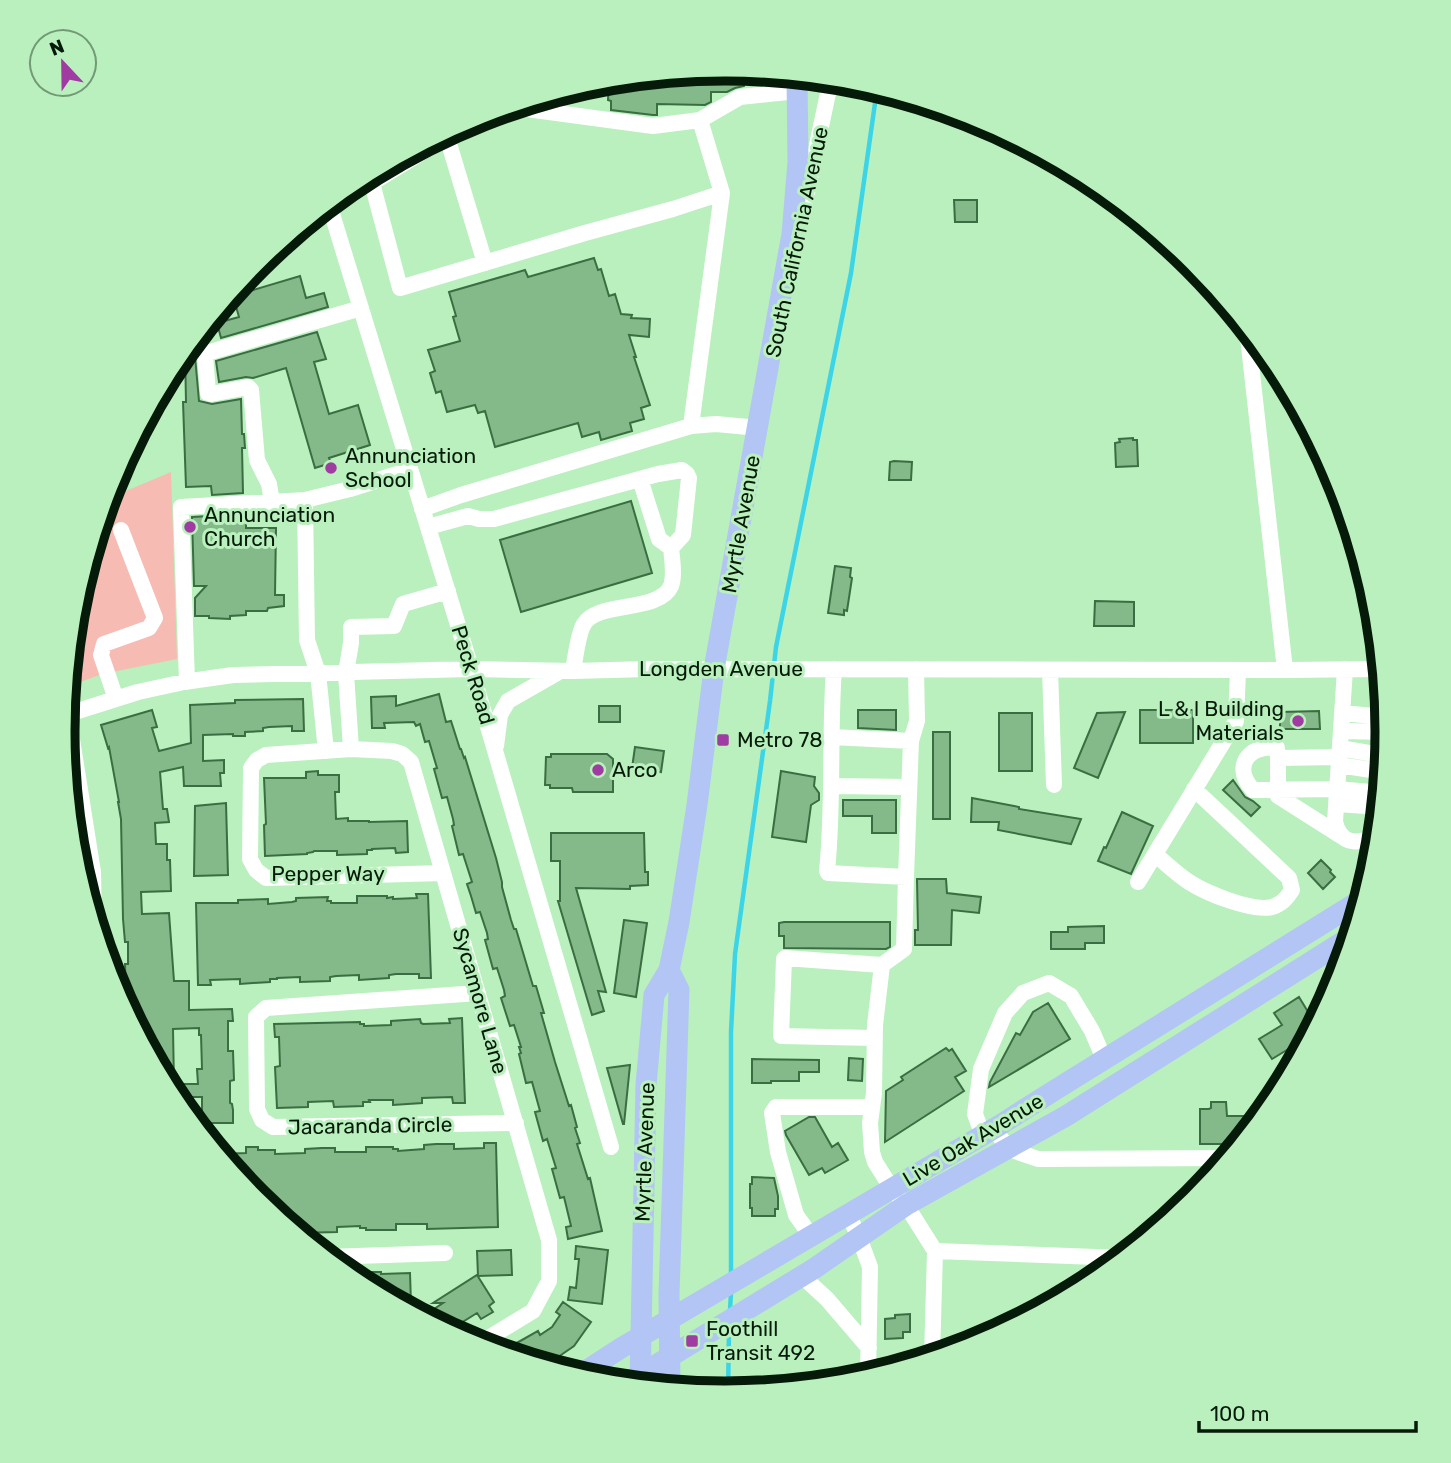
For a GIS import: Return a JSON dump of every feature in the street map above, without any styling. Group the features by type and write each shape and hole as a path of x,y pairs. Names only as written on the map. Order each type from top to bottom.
{"main road":[{"name":"Myrtle Avenue","path":"642,1338 646,1085 654,995 669,970 679,922 714,669 792,234 798,162 797,86"},
{"name":"Live Oak Avenue","path":"591,1367 988,1132 1352,905"},
{"name":"Live Oak Avenue","path":"643,1376 707,1333 802,1276 906,1205 1066,1116 1340,944"},
{"name":"Myrtle Avenue","path":"669,970 679,990 670,1320"},
{"path":"670,1320 670,1379"},
{"path":"636,1375 642,1338"}],"street":[{"path":"534,110 653,127 700,120 740,96 791,85"},
{"name":"South California Avenue","path":"763,405 829,90"},
{"path":"691,426 722,192 700,120"},
{"path":"449,143 485,263"},
{"path":"373,185 400,288 673,209 722,192"},
{"name":"Peck Road","path":"332,214 448,591 611,1147"},
{"path":"272,502 269,484 257,460 251,390 248,387 208,393 205,355 361,308"},
{"path":"1249,347 1284,670"},
{"path":"422,509 691,426 716,424 759,428"},
{"path":"187,682 181,506 305,500 410,470"},
{"path":"428,527 468,516 494,519 673,471 682,470 687,474 682,535 671,548 671,586 665,593 646,603 602,612 590,618 584,624 566,671 508,701 500,715 496,752"},
{"path":"640,479 659,539 671,548"},
{"path":"305,500 307,640 318,673 326,751"},
{"path":"116,699 101,655 104,643 149,628 155,618 121,530"},
{"path":"351,750 346,673 351,628 394,626 403,604 448,591"},
{"name":"Longden Avenue","path":"76,712 138,692 233,675 471,669 1372,669"},
{"path":"834,669 828,872 906,877"},
{"path":"875,1038 780,1036 784,959 882,965 904,949 911,741 916,721 916,669"},
{"path":"1341,836 1335,821 1345,669"},
{"path":"1050,670 1054,785"},
{"path":"1138,882 1236,721 1238,670"},
{"path":"1342,713 1375,717"},
{"path":"1341,731 1376,732"},
{"path":"832,737 911,741"},
{"path":"1366,839 1356,842 1346,840 1278,796 1278,789 1278,758 1278,748 1262,747 1247,756 1244,777 1253,790 1278,789 1371,805"},
{"name":"Pepper Way","path":"351,750 266,755 257,760 251,768 250,859 256,870 266,878 443,873"},
{"name":"Sycamore Lane","path":"351,750 392,751 402,754 411,762 549,1240 549,1281 533,1311 490,1337"},
{"path":"1278,758 1375,756"},
{"path":"1340,757 1374,769"},
{"path":"78,785 93,882"},
{"path":"832,786 909,787"},
{"path":"1154,855 1190,883 1224,899 1259,908 1272,907 1285,901 1292,890 1289,878 1194,789"},
{"path":"1337,797 1372,794"},
{"path":"882,965 870,1123 872,1152 875,1162 892,1189 906,1205 935,1251 932,1348"},
{"path":"1104,1059 1092,1031 1071,996 1049,983 1023,993 1005,1013 981,1069 975,1114 988,1132 1009,1149 1038,1159 1216,1158"},
{"name":"Jacaranda Circle","path":"478,993 266,1008 256,1017 257,1109 262,1120 273,1127 516,1124"},
{"path":"811,1236 796,1215 778,1152 773,1109 872,1107"},
{"path":"848,1214 870,1268 868,1365"},
{"path":"935,1251 1107,1257"},
{"path":"343,1256 445,1253"},
{"path":"802,1276 827,1299 869,1348"}],"shaded area":[{"path":"171,472 177,659 102,674 78,683 81,647 97,563 121,493"}],"building":[{"path":"744,82 744,86 727,92 711,92 711,102 705,105 657,104 657,115 611,110 611,101 608,100 608,92 641,87"},
{"path":"954,200 977,200 977,222 955,222"},
{"path":"594,258 598,270 601,269 609,296 615,294 621,314 632,315 631,318 650,319 649,337 629,335 650,405 641,408 644,419 630,423 632,431 601,440 599,432 582,437 578,423 495,447 485,411 478,413 475,405 447,412 441,391 436,393 430,373 435,371 428,350 460,341 449,292 525,270 528,277"},
{"path":"300,276 306,298 324,293 328,307 221,338 218,326 222,322 239,317 236,305 248,292"},
{"path":"317,332 326,359 314,362 329,414 358,405 370,445 329,458 331,463 315,468 286,368 253,378 219,382 216,361"},
{"path":"195,356 199,401 212,404 241,399 245,448 242,448 243,493 212,495 211,486 186,487 183,402 186,402 185,370"},
{"path":"1119,439 1137,440 1138,466 1116,467 1115,443 1120,442"},
{"path":"890,462 912,462 911,480 889,480"},
{"path":"631,501 652,573 521,612 500,540"},
{"path":"246,514 246,528 276,528 275,595 284,595 284,606 268,608 267,611 246,611 246,615 230,616 230,619 195,616 195,598 206,586 194,586 192,517"},
{"path":"835,566 851,568 852,578 844,615 828,613"},
{"path":"1095,601 1134,602 1134,626 1094,626"},
{"path":"439,694 446,722 451,721 465,757 496,858 511,920 533,986 536,986 555,1062 577,1127 575,1128 580,1143 577,1144 588,1179 590,1178 602,1231 568,1239 566,1227 571,1226 564,1197 560,1198 552,1169 556,1168 547,1139 543,1141 535,1112 540,1111 532,1082 526,1083 519,1054 521,1047 514,1025 510,1026 501,998 505,996 504,990 497,968 493,969 485,940 488,939 487,933 480,912 476,913 467,884 472,882 463,854 459,855 452,826 453,819 447,797 442,798 429,741 425,742 420,724 416,726 414,722 384,723 385,728 372,728 371,697 396,696 396,706"},
{"path":"303,699 304,731 292,731 292,726 263,728 263,731 245,732 245,736 203,735 203,761 224,760 224,773 220,773 221,786 184,786 183,767 160,772 163,809 167,809 169,822 155,823 156,844 167,844 171,891 141,892 142,914 169,913 174,981 189,981 189,1010 232,1009 233,1021 228,1021 228,1051 233,1051 234,1080 230,1081 230,1103 233,1123 207,1123 202,1116 202,1097 188,1097 179,1084 198,1084 197,1069 202,1069 199,1028 173,1029 174,1076 142,1019 125,981 128,942 125,942 123,919 121,819 109,747 101,725 152,710 157,727 152,728 159,751 191,743 190,705 235,703 235,700"},
{"path":"599,706 620,706 620,722 599,722"},
{"path":"858,710 896,710 896,730 858,728"},
{"path":"1140,710 1193,710 1193,743 1140,743"},
{"path":"1319,711 1320,729 1280,729 1280,712"},
{"path":"1125,712 1098,778 1074,768 1097,713"},
{"path":"999,713 1032,713 1032,771 999,771"},
{"path":"933,732 950,732 950,819 933,819"},
{"path":"635,747 664,751 661,772 632,768"},
{"path":"551,754 607,754 613,759 613,792 573,792 572,788 550,788 550,785 545,785 546,757 551,757"},
{"path":"318,771 318,775 339,775 339,792 335,792 336,819 407,821 408,852 396,853 395,848 367,850 367,854 337,855 337,851 314,851 307,854 265,856 264,778 306,778 306,772"},
{"path":"781,771 815,777 814,786 819,793 819,800 811,805 806,842 772,837"},
{"path":"1233,780 1245,797 1260,807 1251,816 1223,790"},
{"path":"972,798 1081,819 1071,844 998,830 999,822 971,822"},
{"path":"843,800 896,800 896,833 872,833 872,816 843,816"},
{"path":"226,803 228,875 194,876 195,806"},
{"path":"1122,812 1153,826 1131,874 1098,861"},
{"path":"551,833 644,833 648,885 630,886 630,889 576,888 606,992 598,991 604,1011 592,1015 558,901 560,861 551,861"},
{"path":"1321,860 1335,877 1323,889 1308,873"},
{"path":"917,879 946,879 947,893 981,897 979,913 952,910 951,945 915,945 915,930 918,930"},
{"path":"416,894 428,894 431,978 419,978 419,974 396,974 389,975 389,978 359,980 359,975 330,977 330,981 300,982 300,977 240,984 240,979 210,980 211,985 198,985 196,903 238,903 238,900 268,899 268,904 292,902 296,901 296,898 328,897 327,901 331,903 357,903 357,896 387,896 393,899 417,898"},
{"path":"624,920 647,923 636,997 614,993"},
{"path":"890,922 890,947 784,948 784,936 779,936 779,923"},
{"path":"1104,926 1104,943 1085,943 1085,949 1051,949 1051,932 1068,932 1068,927"},
{"path":"1299,997 1310,1016 1295,1045 1272,1059 1259,1039 1282,1025 1274,1013"},
{"path":"1048,1003 1070,1039 989,1087 1016,1033 1020,1035 1033,1012"},
{"path":"462,1018 465,1103 453,1103 452,1097 422,1098 422,1103 393,1105 393,1100 369,1100 370,1102 363,1102 363,1106 334,1107 333,1101 308,1102 308,1107 277,1108 275,1067 280,1066 279,1037 275,1037 274,1024 360,1022 364,1026 391,1025 391,1021 420,1019 423,1024 450,1023 449,1019"},
{"path":"946,1048 949,1051 952,1049 966,1071 955,1077 964,1091 885,1142 886,1091 903,1080 901,1077"},
{"path":"849,1058 863,1059 862,1081 848,1080"},
{"path":"752,1059 819,1060 819,1072 799,1072 799,1081 752,1083"},
{"path":"630,1065 624,1124 623,1124 607,1068"},
{"path":"1211,1102 1226,1102 1227,1116 1249,1116 1227,1144 1200,1144 1200,1109 1211,1108"},
{"path":"809,1117 815,1117 832,1147 838,1143 848,1160 825,1173 822,1168 809,1175 786,1135 785,1131"},
{"path":"484,1143 496,1143 498,1227 427,1229 427,1224 396,1224 396,1230 366,1230 360,1226 337,1227 337,1232 312,1233 266,1191 232,1154 246,1153 246,1147 275,1150 275,1154 305,1153 305,1149 322,1148 335,1148 335,1152 366,1152 366,1147 393,1147 398,1151 424,1149 424,1145 436,1144 454,1144 454,1149 484,1148"},
{"path":"752,1177 774,1178 778,1196 775,1216 752,1216"},
{"path":"576,1246 608,1250 602,1304 568,1300 570,1287 576,1288 579,1259 575,1259"},
{"path":"511,1250 512,1275 478,1276 477,1251"},
{"path":"368,1272 410,1273 411,1301 400,1295"},
{"path":"477,1275 494,1302 489,1306 493,1312 481,1319 477,1313 459,1324 431,1311 443,1303 433,1303"},
{"path":"563,1302 591,1322 574,1346 555,1359 512,1345 538,1331 540,1335 552,1327 560,1315 556,1312"},
{"path":"910,1314 910,1332 903,1332 903,1338 885,1339 885,1319"}],"waterway":[{"path":"731,1276 731,1032 735,954 776,647 851,273 876,99"},
{"path":"730,1311 731,1292"},
{"path":"728,1382 729,1330"}],"place":[{"name":"Annunciation School","path":"331,468"},
{"name":"Annunciation Church","path":"190,527"},
{"name":"L & l Building Materials","path":"1298,721"},
{"name":"Metro 78","path":"723,740"},
{"name":"Arco","path":"598,770"},
{"name":"Foothill Transit 492","path":"692,1341"}]}
